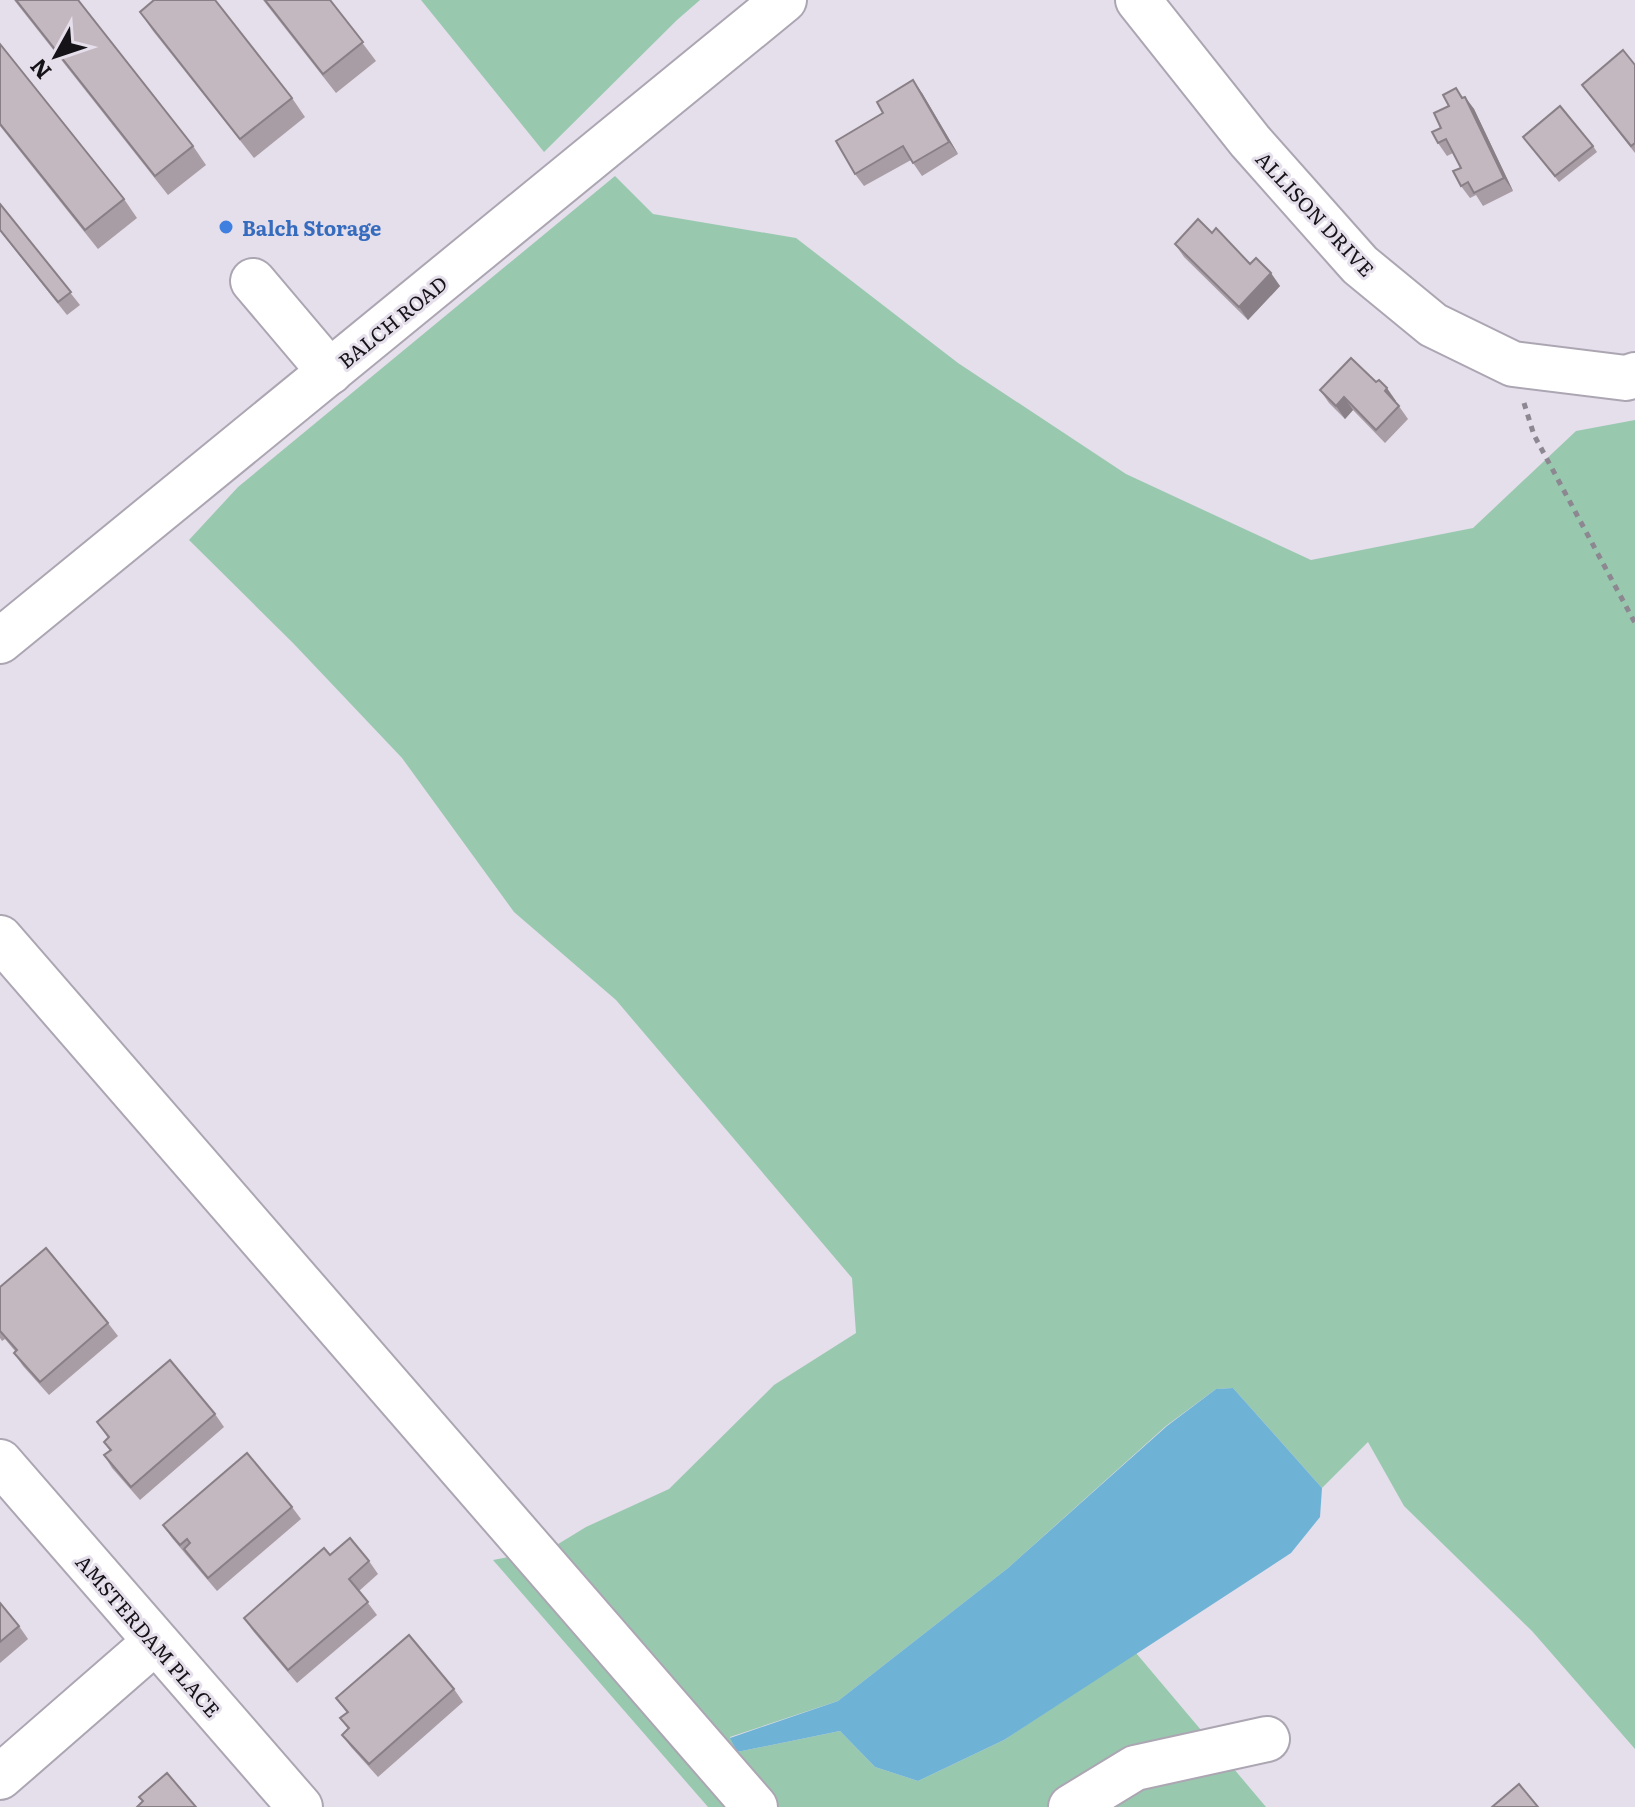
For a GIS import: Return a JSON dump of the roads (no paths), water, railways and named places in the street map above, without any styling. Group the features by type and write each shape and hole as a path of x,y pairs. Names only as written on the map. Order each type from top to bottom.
{"street":[{"name":"BALCH ROAD","path":"0,641 784,0"},
{"name":"ALLISON DRIVE","path":"1138,0 1250,141 1360,265 1433,325 1513,364 1626,378 1635,375"},
{"path":"253,281 330,372"},
{"path":"0,938 755,1807"},
{"name":"AMSTERDAM PLACE","path":"0,1462 300,1807"},
{"path":"0,1777 155,1642"},
{"path":"1071,1807 1135,1768 1267,1739"}],"water":[{"path":"1233,1388 1322,1488 1320,1517 1291,1553 1004,1740 918,1781 875,1767 840,1731 737,1752 730,1738 838,1701 1008,1568 1167,1426 1216,1389"}],"place":[{"name":"Balch Storage","path":"226,227"}]}
